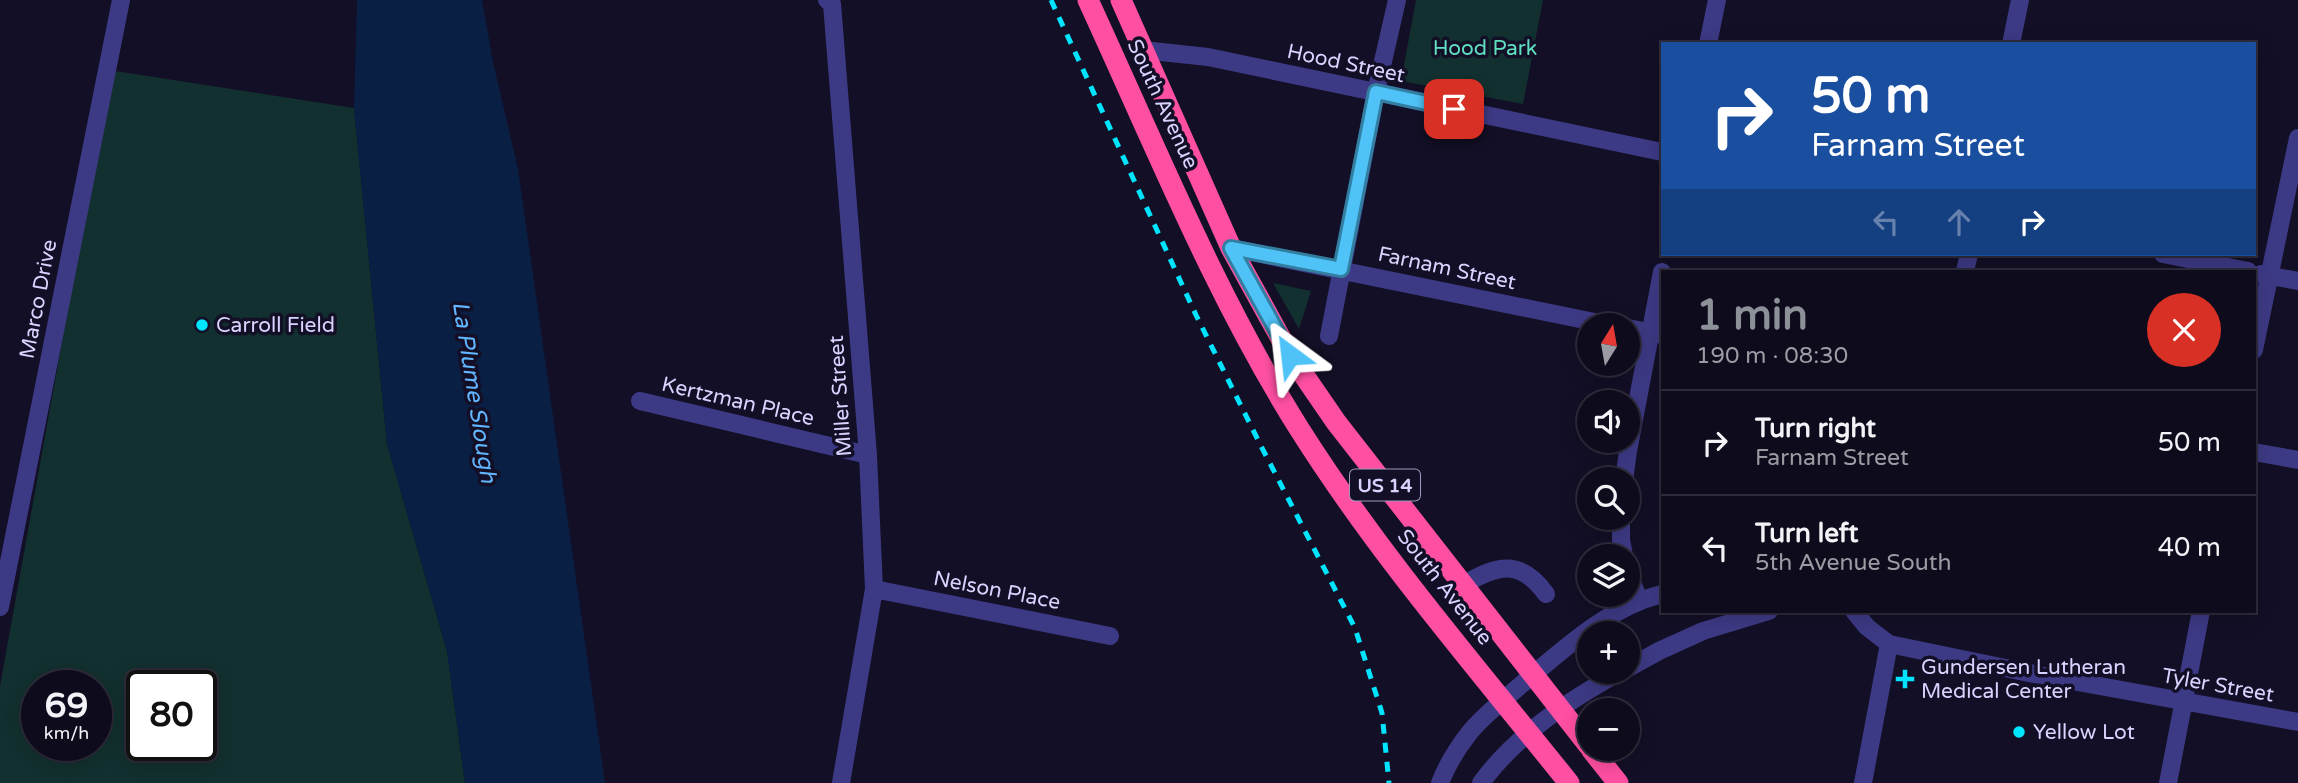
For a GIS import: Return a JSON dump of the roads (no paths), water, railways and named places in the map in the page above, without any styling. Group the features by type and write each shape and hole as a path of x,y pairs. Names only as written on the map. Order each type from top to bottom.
{"highway":[{"name":"South Avenue","path":"1088,0 1245,336 1300,430 1360,520 1569,783"},
{"name":"South Avenue","path":"1121,0 1231,248 1290,355 1328,412 1577,731"},
{"name":"South Avenue","path":"1600,761 1618,783"}],"street":[{"name":"Marco Drive","path":"0,607 121,0"},
{"path":"1329,336 1376,92 1397,0"},
{"path":"1708,42 1717,0"},
{"path":"2011,42 2020,0"},
{"name":"Miller Street","path":"829,2 868,455 874,589 841,783"},
{"name":"Hood Street","path":"1143,50 1208,57 1661,152"},
{"path":"2256,330 2262,274 2298,138"},
{"name":"Farnam Street","path":"1231,248 1577,318"},
{"path":"2173,256 2243,270"},
{"path":"2262,274 2298,281"},
{"path":"1626,467 1657,334 1661,293"},
{"name":"Kertzman Place","path":"640,401 868,455"},
{"path":"2256,452 2298,460"},
{"path":"1463,585 1482,574 1502,568 1516,570 1535,579 1546,594"},
{"name":"Nelson Place","path":"874,589 1110,636"},
{"path":"1640,600 1661,594"},
{"path":"1440,783 1447,766 1471,731 1533,675 1606,617 1625,607"},
{"path":"1640,661 1703,631 1762,613"},
{"name":"Tyler Street","path":"1856,613 1867,627 1889,644 2039,675 2298,722"},
{"path":"2168,783 2201,613"},
{"path":"1863,783 1889,644"},
{"path":"1481,783 1497,760 1528,732 1601,684"}],"water":[{"name":"La Plume Slough","path":"357,0 482,0 493,62 518,169 605,783 465,783 447,651 387,444 354,108"}],"railway":[{"path":"1051,0 1196,315 1355,628 1382,713 1389,783"}],"place":[{"name":"Carroll Field","path":"202,325"},
{"name":"Gundersen Lutheran Medical Center","path":"1905,679"},
{"name":"Yellow Lot","path":"2019,732"}],"park label":[{"name":"Hood Park","path":"1485,48"}]}
